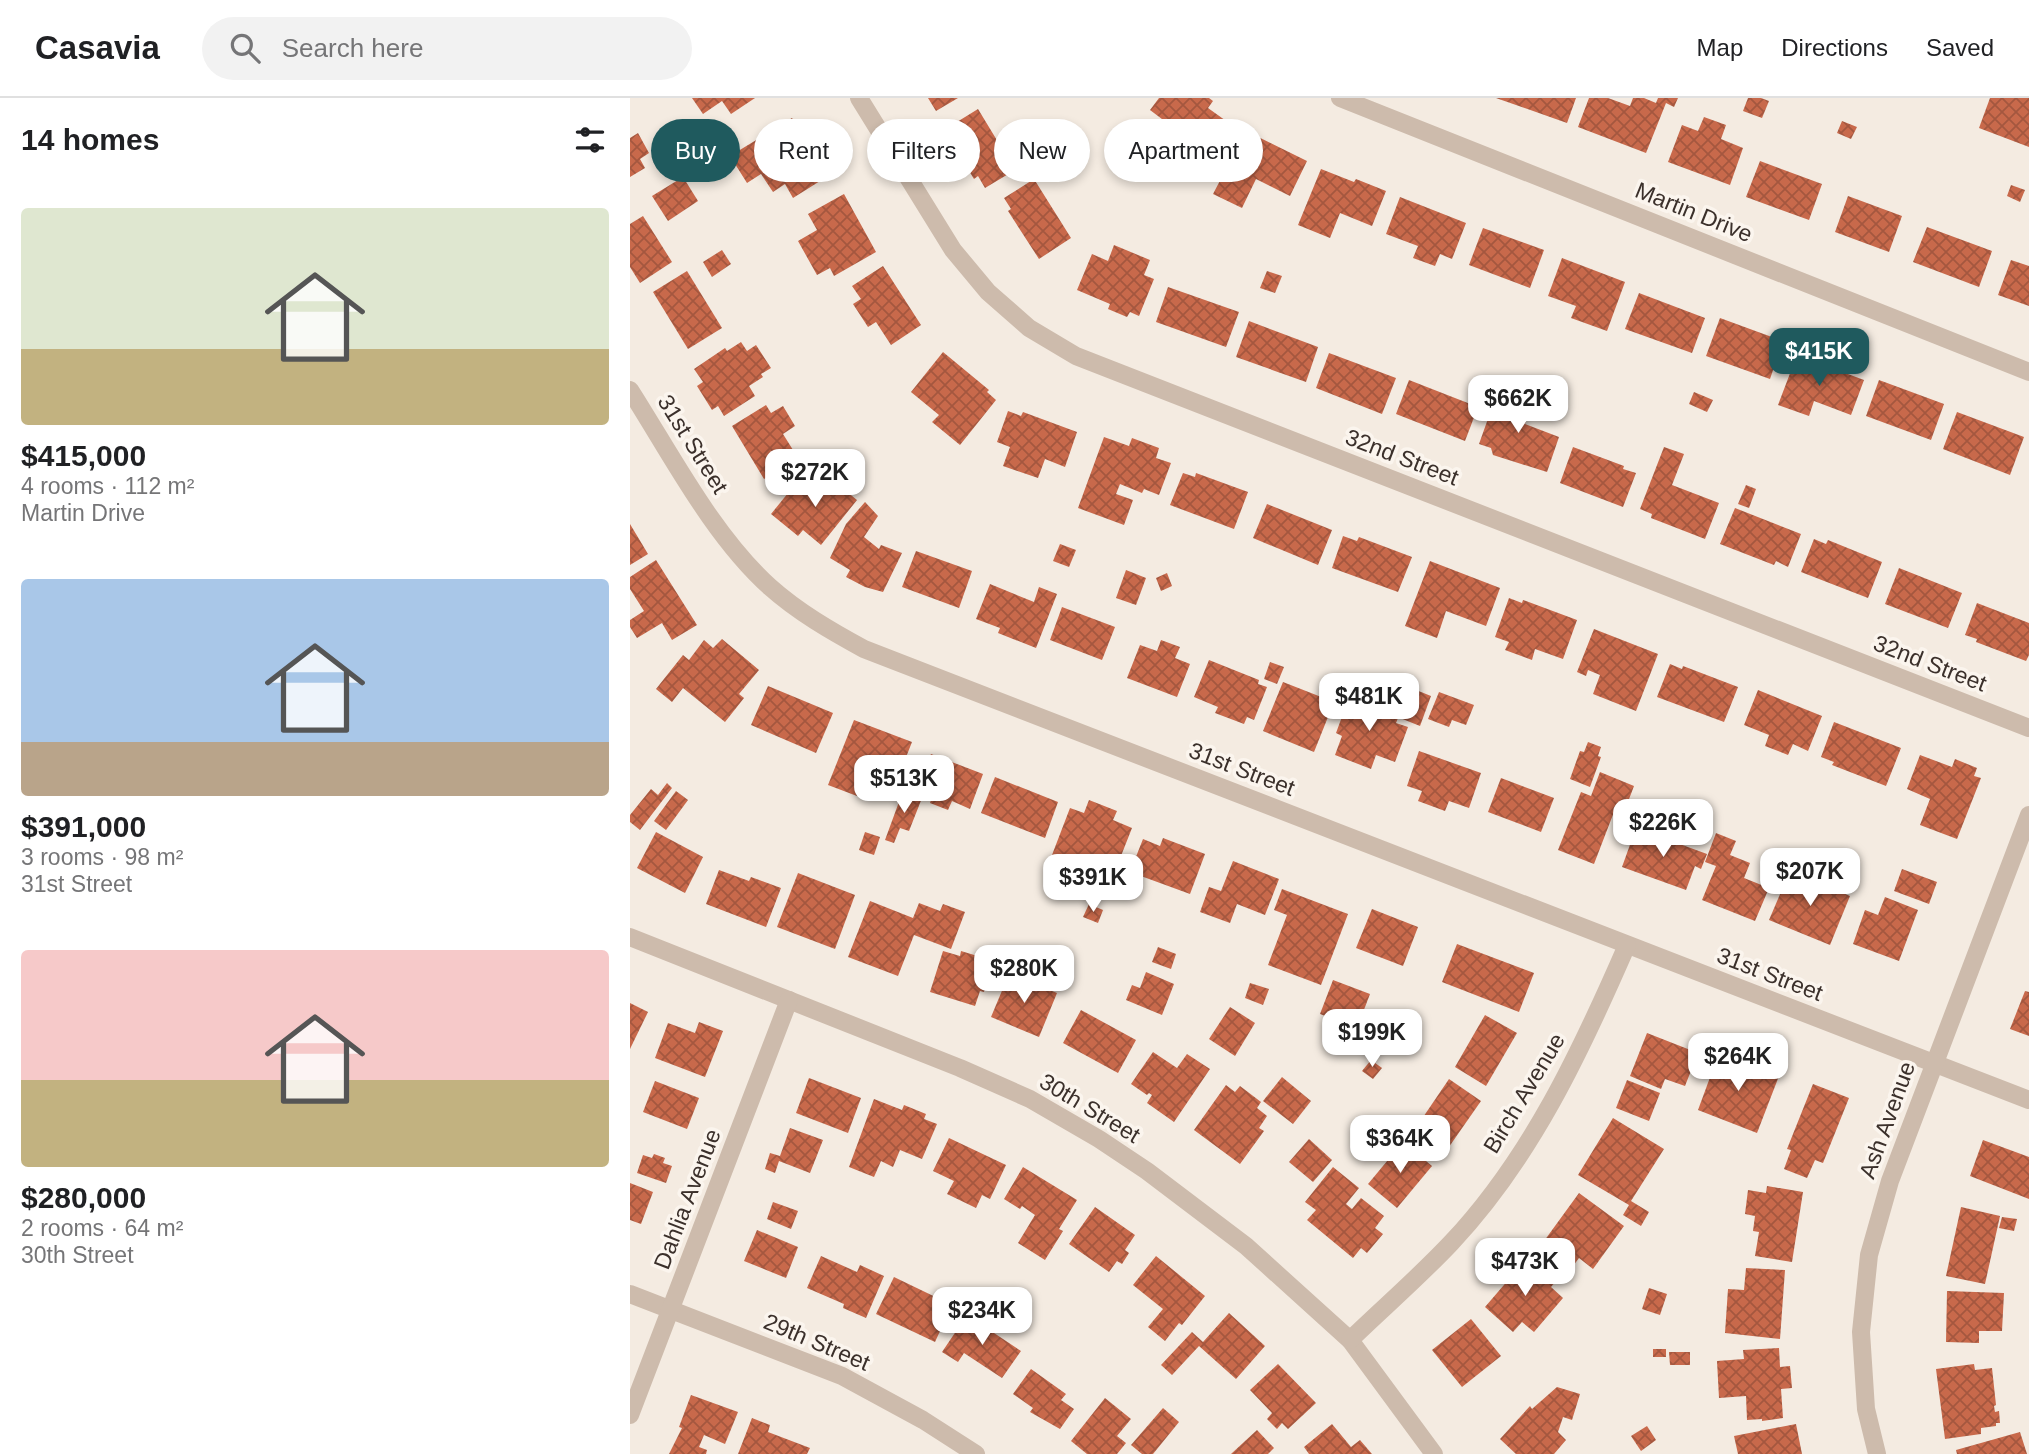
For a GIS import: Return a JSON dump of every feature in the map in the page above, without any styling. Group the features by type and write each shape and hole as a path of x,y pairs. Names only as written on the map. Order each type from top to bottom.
{"street":[{"name":"32nd Street","path":"859,98 953,250 988,292 1030,328 1076,356 2029,728"},
{"name":"Martin Drive","path":"1340,98 2029,372"},
{"name":"31st Street","path":"630,390 730,544 769,586 814,621 864,649 2029,1100"},
{"name":"Ash Avenue","path":"1877,1454 1866,1409 1861,1332 1869,1255 1890,1181 2029,815"},
{"name":"30th Street","path":"630,937 983,1078 1030,1099 1099,1139 1147,1171 1246,1246 1350,1340 1434,1454"},
{"name":"Birch Avenue","path":"1350,1340 1451,1243 1533,1135 1564,1083 1627,945"},
{"name":"Dahlia Avenue","path":"630,1415 789,1000"},
{"name":"29th Street","path":"630,1294 842,1376 923,1420 976,1454"}],"building":[{"path":"692,98 755,98 731,114 722,101 703,114"},
{"path":"928,98 958,98 936,111"},
{"path":"1159,98 1209,98 1213,101 1208,108 1223,119 1162,119 1150,110"},
{"path":"1496,98 1576,98 1567,123"},
{"path":"1589,98 1608,98 1630,106 1633,98 1644,98 1656,103 1658,98 1678,98 1674,107 1666,103 1646,153 1578,127"},
{"path":"1748,98 1769,101 1762,118 1743,111"},
{"path":"1990,98 2029,98 2029,147 1979,128"},
{"path":"978,109 994,135 995,182 985,188 980,179 980,119 962,119"},
{"path":"1704,117 1726,125 1721,139 1743,148 1730,185 1668,162 1682,125 1698,131"},
{"path":"1842,121 1857,127 1851,139 1837,133"},
{"path":"638,133 649,153 640,159 645,168 630,177 630,138"},
{"path":"1263,139 1307,161 1290,196 1262,182"},
{"path":"754,141 754,178 747,183 740,172 740,150"},
{"path":"1760,161 1822,184 1809,220 1746,197"},
{"path":"1321,169 1386,191 1372,226 1340,213 1330,238 1298,225"},
{"path":"675,182 686,182 698,201 668,221 652,196"},
{"path":"766,182 818,182 793,198 785,184 773,192"},
{"path":"1029,182 1036,182 1071,238 1039,259 1008,211 1011,209 1004,198"},
{"path":"1219,182 1255,182 1242,208 1213,194"},
{"path":"2011,185 2025,190 2020,202 2007,196"},
{"path":"844,194 876,252 834,276 830,268 817,275 798,241 817,230 808,214"},
{"path":"1848,196 1902,216 1889,252 1835,232"},
{"path":"1400,197 1466,223 1452,259 1440,254 1435,266 1413,258 1418,246 1386,234"},
{"path":"643,216 672,262 640,283 630,267 630,224"},
{"path":"1927,227 1992,251 1979,287 1913,262"},
{"path":"1483,228 1544,250 1530,288 1469,265"},
{"path":"1114,245 1150,260 1144,275 1154,279 1139,316 1130,312 1127,317 1108,309 1110,304 1077,290 1092,254 1108,261"},
{"path":"722,250 731,264 712,277 703,262"},
{"path":"1562,258 1625,282 1607,331 1571,318 1576,306 1548,296"},
{"path":"2011,260 2029,266 2029,306 1998,295"},
{"path":"883,266 921,325 891,345 876,322 868,327 853,304 861,299 852,286"},
{"path":"687,271 722,328 688,349 653,292"},
{"path":"1267,271 1282,276 1275,293 1260,288"},
{"path":"1168,287 1239,312 1226,347 1156,322"},
{"path":"1639,293 1705,318 1692,353 1625,329"},
{"path":"1720,318 1783,341 1770,379 1706,356"},
{"path":"1249,321 1318,347 1306,382 1236,357"},
{"path":"741,342 747,351 756,345 771,368 749,386 755,396 724,416 718,406 712,410 697,386 703,382 694,369 725,348 727,351"},
{"path":"943,352 989,390 987,392 996,400 960,445 932,422 939,415 911,392"},
{"path":"1329,353 1396,378 1382,414 1316,388"},
{"path":"1797,355 1864,380 1851,415 1814,401 1809,416 1778,405"},
{"path":"1409,380 1478,407 1465,441 1396,414"},
{"path":"1879,380 1944,404 1931,440 1866,416"},
{"path":"1512,392 1534,399 1525,424 1559,437 1547,472 1493,455 1491,448 1479,444 1495,399 1508,403"},
{"path":"1694,392 1713,400 1707,412 1689,404"},
{"path":"766,405 771,413 783,406 795,426 783,434 798,458 764,479 732,426"},
{"path":"1008,411 1021,416 1023,412 1077,432 1065,467 1045,459 1038,478 1003,466 1010,447 997,442"},
{"path":"1957,412 2024,437 2010,475 1943,449"},
{"path":"1104,437 1129,446 1132,438 1159,448 1156,458 1171,463 1159,495 1144,489 1142,493 1120,484 1116,494 1133,500 1124,525 1078,508"},
{"path":"1573,447 1636,473 1623,507 1560,483"},
{"path":"1664,447 1684,454 1672,485 1719,503 1705,539 1651,518 1652,514 1640,509"},
{"path":"1183,473 1195,477 1196,473 1248,492 1234,529 1170,505"},
{"path":"825,474 857,500 821,545 803,530 798,536 771,514 797,482 811,492"},
{"path":"1746,485 1756,489 1749,508 1738,504"},
{"path":"865,502 878,516 864,537 879,549 881,545 902,553 883,592 865,587 846,577 850,570 830,558 846,524"},
{"path":"1267,504 1332,530 1318,565 1253,538"},
{"path":"1735,508 1801,534 1788,567 1776,561 1774,565 1720,544"},
{"path":"630,524 648,554 630,565"},
{"path":"1343,536 1357,541 1359,537 1412,557 1398,592 1332,568"},
{"path":"1814,539 1826,544 1828,540 1882,562 1868,598 1801,572"},
{"path":"1060,544 1076,550 1069,567 1053,561"},
{"path":"916,551 972,571 959,608 902,587"},
{"path":"656,560 697,625 672,640 662,623 637,638 630,627 630,620 644,611 630,589 630,577"},
{"path":"1430,561 1500,588 1486,626 1446,611 1437,638 1405,626"},
{"path":"1899,568 1962,593 1948,628 1885,604"},
{"path":"1126,570 1146,578 1136,605 1116,598"},
{"path":"1167,573 1172,586 1161,591 1156,578"},
{"path":"990,584 1034,602 1039,587 1057,594 1036,648 998,633 1000,628 976,619"},
{"path":"1509,598 1522,603 1523,600 1577,620 1563,659 1535,649 1532,660 1505,650 1509,642 1495,637"},
{"path":"1977,603 2029,623 2029,655 2026,661 1976,642 1977,639 1965,635"},
{"path":"1062,607 1115,627 1102,660 1050,640"},
{"path":"1594,629 1658,654 1636,711 1593,694 1600,675 1588,670 1586,676 1577,672"},
{"path":"722,639 759,670 739,694 744,698 725,722 683,688 672,702 656,689 683,655 689,660 704,640 713,648"},
{"path":"1161,640 1180,647 1175,658 1190,664 1177,697 1127,678 1140,645 1157,651"},
{"path":"1209,660 1259,680 1258,684 1267,687 1254,720 1247,717 1244,724 1215,713 1218,707 1194,697"},
{"path":"1270,662 1284,667 1277,684 1264,679"},
{"path":"1670,664 1682,669 1683,666 1738,687 1724,722 1657,697"},
{"path":"1283,682 1334,702 1314,752 1263,731"},
{"path":"768,686 833,713 816,753 751,725"},
{"path":"1411,688 1431,696 1420,726 1400,718"},
{"path":"1758,690 1822,716 1808,751 1793,744 1788,755 1765,746 1769,735 1744,725"},
{"path":"1439,692 1474,705 1466,725 1452,720 1449,727 1428,719"},
{"path":"1350,695 1400,713 1396,723 1408,727 1395,762 1376,755 1371,769 1335,755 1342,736 1336,733"},
{"path":"854,720 912,742 899,775 869,763 857,796 828,785"},
{"path":"1834,722 1901,748 1886,786 1832,765 1834,762 1821,757"},
{"path":"1588,742 1601,747 1598,756 1601,757 1590,787 1570,779 1580,751 1584,752"},
{"path":"1419,751 1481,773 1469,808 1449,801 1445,811 1418,801 1422,791 1407,786"},
{"path":"931,754 983,774 970,809 952,801 948,810 930,803 933,794 917,788"},
{"path":"1920,755 1952,767 1955,759 1977,768 1974,776 1981,778 1957,839 1920,825 1930,799 1907,789"},
{"path":"1600,772 1634,786 1623,815 1614,812 1594,864 1558,850 1581,792 1591,796"},
{"path":"995,777 1058,802 1045,838 981,813"},
{"path":"1501,778 1554,798 1541,832 1488,812"},
{"path":"667,783 672,788 640,830 630,822 630,815 651,789 658,795"},
{"path":"676,791 688,800 666,830 654,821"},
{"path":"903,791 922,798 909,831 900,828 894,843 885,840"},
{"path":"1089,800 1117,811 1113,820 1132,828 1119,861 1109,857 1100,879 1064,864 1065,860 1052,855 1070,808 1084,813"},
{"path":"1636,828 1707,854 1701,869 1695,866 1686,890 1622,867"},
{"path":"656,832 703,857 685,893 637,868"},
{"path":"865,832 880,837 874,855 859,850"},
{"path":"1716,833 1736,841 1730,855 1750,863 1744,878 1769,888 1755,921 1702,900 1716,866 1705,862"},
{"path":"1163,838 1205,854 1190,894 1130,872 1143,839 1160,846"},
{"path":"1233,861 1279,879 1265,915 1237,904 1230,923 1200,912 1209,887 1221,891"},
{"path":"1902,869 1937,882 1929,904 1894,891"},
{"path":"719,870 749,881 751,877 781,888 766,927 706,904"},
{"path":"1790,871 1850,896 1830,945 1769,920"},
{"path":"798,873 855,895 835,949 777,927"},
{"path":"1282,889 1348,914 1321,985 1268,965 1287,915 1274,910"},
{"path":"1885,897 1918,910 1899,961 1853,944 1865,910 1878,915"},
{"path":"870,901 913,918 919,903 940,911 943,904 965,912 951,949 914,935 898,976 848,957"},
{"path":"1089,904 1103,910 1098,923 1083,917"},
{"path":"1372,909 1418,927 1403,966 1356,948"},
{"path":"1457,944 1534,973 1519,1012 1442,982"},
{"path":"1158,947 1176,954 1171,969 1152,962"},
{"path":"943,951 960,956 961,951 994,961 984,992 980,991 975,1006 930,992"},
{"path":"1146,972 1174,984 1162,1015 1126,1000 1132,985 1140,988"},
{"path":"1009,974 1057,993 1039,1037 991,1017"},
{"path":"1333,980 1370,994 1357,1028 1320,1014"},
{"path":"1250,983 1269,989 1263,1005 1245,998"},
{"path":"2025,991 2029,992 2029,1036 2010,1029"},
{"path":"630,1003 648,1012 630,1049"},
{"path":"1230,1007 1255,1023 1235,1056 1209,1039"},
{"path":"1081,1010 1136,1040 1118,1073 1063,1043"},
{"path":"1485,1015 1517,1033 1486,1086 1455,1067"},
{"path":"699,1022 723,1031 705,1077 655,1058 668,1023 695,1033"},
{"path":"1647,1033 1698,1053 1685,1086 1665,1079 1661,1089 1630,1076"},
{"path":"1153,1052 1177,1068 1187,1054 1210,1069 1174,1122 1147,1103 1152,1095 1147,1095 1131,1084"},
{"path":"1719,1053 1779,1076 1757,1133 1698,1110"},
{"path":"1371,1060 1382,1068 1373,1079 1362,1071"},
{"path":"1282,1077 1311,1101 1293,1124 1263,1101"},
{"path":"809,1078 861,1098 848,1133 796,1113"},
{"path":"1449,1079 1481,1101 1444,1154 1413,1132"},
{"path":"1627,1080 1660,1093 1649,1121 1616,1108"},
{"path":"655,1081 699,1098 687,1129 643,1112"},
{"path":"1813,1084 1849,1098 1823,1163 1815,1160 1807,1178 1784,1169 1791,1150 1787,1149"},
{"path":"1226,1085 1235,1092 1240,1086 1261,1102 1257,1108 1267,1116 1259,1128 1264,1131 1240,1164 1194,1130"},
{"path":"874,1099 902,1110 904,1105 926,1114 924,1119 937,1124 922,1159 900,1150 893,1167 881,1161 874,1177 849,1167"},
{"path":"1375,1115 1385,1120 1377,1133 1367,1128"},
{"path":"1613,1118 1664,1149 1631,1201 1649,1212 1641,1226 1623,1215 1629,1205 1578,1175"},
{"path":"790,1128 823,1140 810,1173 779,1161 775,1173 765,1169 770,1153 780,1156"},
{"path":"949,1138 1006,1165 990,1199 982,1195 976,1208 947,1194 954,1181 933,1171"},
{"path":"1309,1139 1332,1160 1313,1182 1289,1162"},
{"path":"1983,1140 2029,1157 2029,1199 1970,1176"},
{"path":"1403,1142 1432,1166 1397,1208 1368,1184"},
{"path":"654,1154 665,1158 663,1163 672,1166 666,1183 637,1173 643,1155 652,1158"},
{"path":"1023,1167 1077,1200 1059,1229 1063,1231 1045,1260 1018,1243 1035,1215 1004,1199"},
{"path":"1333,1167 1359,1188 1346,1204 1352,1209 1361,1198 1384,1216 1375,1228 1383,1234 1367,1253 1361,1248 1353,1258 1307,1220 1316,1210 1305,1202"},
{"path":"630,1183 653,1192 641,1224 630,1220"},
{"path":"1767,1186 1803,1192 1792,1262 1755,1256 1759,1232 1753,1231 1755,1216 1745,1214 1748,1190 1766,1193"},
{"path":"1579,1193 1624,1226 1593,1269 1579,1258 1570,1270 1539,1248"},
{"path":"773,1202 798,1211 791,1229 767,1219"},
{"path":"1095,1207 1135,1235 1125,1250 1129,1253 1122,1264 1117,1261 1109,1272 1069,1244"},
{"path":"1961,1207 2000,1216 1985,1284 1946,1276"},
{"path":"2002,1217 2017,1219 2014,1231 1999,1228"},
{"path":"757,1230 798,1247 786,1278 744,1261"},
{"path":"821,1256 857,1272 860,1265 884,1276 866,1318 843,1308 844,1304 807,1288"},
{"path":"1156,1256 1205,1296 1165,1341 1148,1327 1163,1309 1133,1285"},
{"path":"1528,1257 1556,1281 1551,1287 1563,1298 1534,1332 1522,1322 1513,1332 1485,1307"},
{"path":"1746,1268 1785,1270 1780,1339 1725,1333 1728,1289 1744,1290"},
{"path":"894,1277 952,1305 935,1342 876,1314"},
{"path":"1649,1288 1667,1294 1660,1315 1642,1309"},
{"path":"1947,1291 2004,1293 2002,1331 1979,1331 1979,1343 1946,1342"},
{"path":"1229,1313 1265,1346 1236,1379 1199,1346 1172,1375 1161,1365 1192,1332 1203,1342"},
{"path":"967,1315 1021,1351 1002,1378 964,1353 958,1362 942,1352"},
{"path":"1471,1319 1501,1356 1462,1387 1432,1350"},
{"path":"1779,1348 1780,1367 1790,1366 1792,1388 1781,1389 1783,1418 1747,1420 1746,1396 1719,1398 1717,1361 1744,1359 1743,1350"},
{"path":"1653,1349 1666,1349 1666,1357 1653,1357"},
{"path":"1669,1352 1690,1352 1690,1365 1670,1365"},
{"path":"1278,1364 1316,1403 1288,1429 1282,1423 1277,1429 1267,1419 1272,1413 1250,1390"},
{"path":"1974,1364 1975,1370 1992,1368 1994,1406 1995,1412 1999,1411 2000,1423 1981,1428 1981,1434 1945,1439 1936,1369"},
{"path":"1031,1369 1066,1394 1061,1400 1074,1409 1060,1429 1030,1412 1033,1408 1013,1394"},
{"path":"1557,1387 1580,1394 1572,1420 1563,1417 1558,1432 1566,1440 1554,1454 1516,1454 1500,1439 1530,1406 1532,1409"},
{"path":"691,1395 738,1412 725,1444 704,1435 699,1447 707,1450 706,1454 669,1454 682,1428 679,1427"},
{"path":"1105,1398 1131,1419 1117,1436 1126,1443 1117,1454 1087,1454 1071,1441"},
{"path":"1163,1408 1179,1422 1153,1454 1142,1454 1131,1445"},
{"path":"752,1418 770,1425 768,1432 810,1448 807,1454 738,1454"},
{"path":"1332,1424 1351,1447 1360,1440 1372,1454 1309,1454 1304,1447"},
{"path":"1796,1424 1802,1454 1738,1454 1734,1436"},
{"path":"1647,1426 1656,1440 1641,1451 1631,1436"},
{"path":"1257,1430 1274,1448 1268,1454 1231,1454"},
{"path":"2020,1432 2027,1454 1957,1454 1956,1450"}]}
